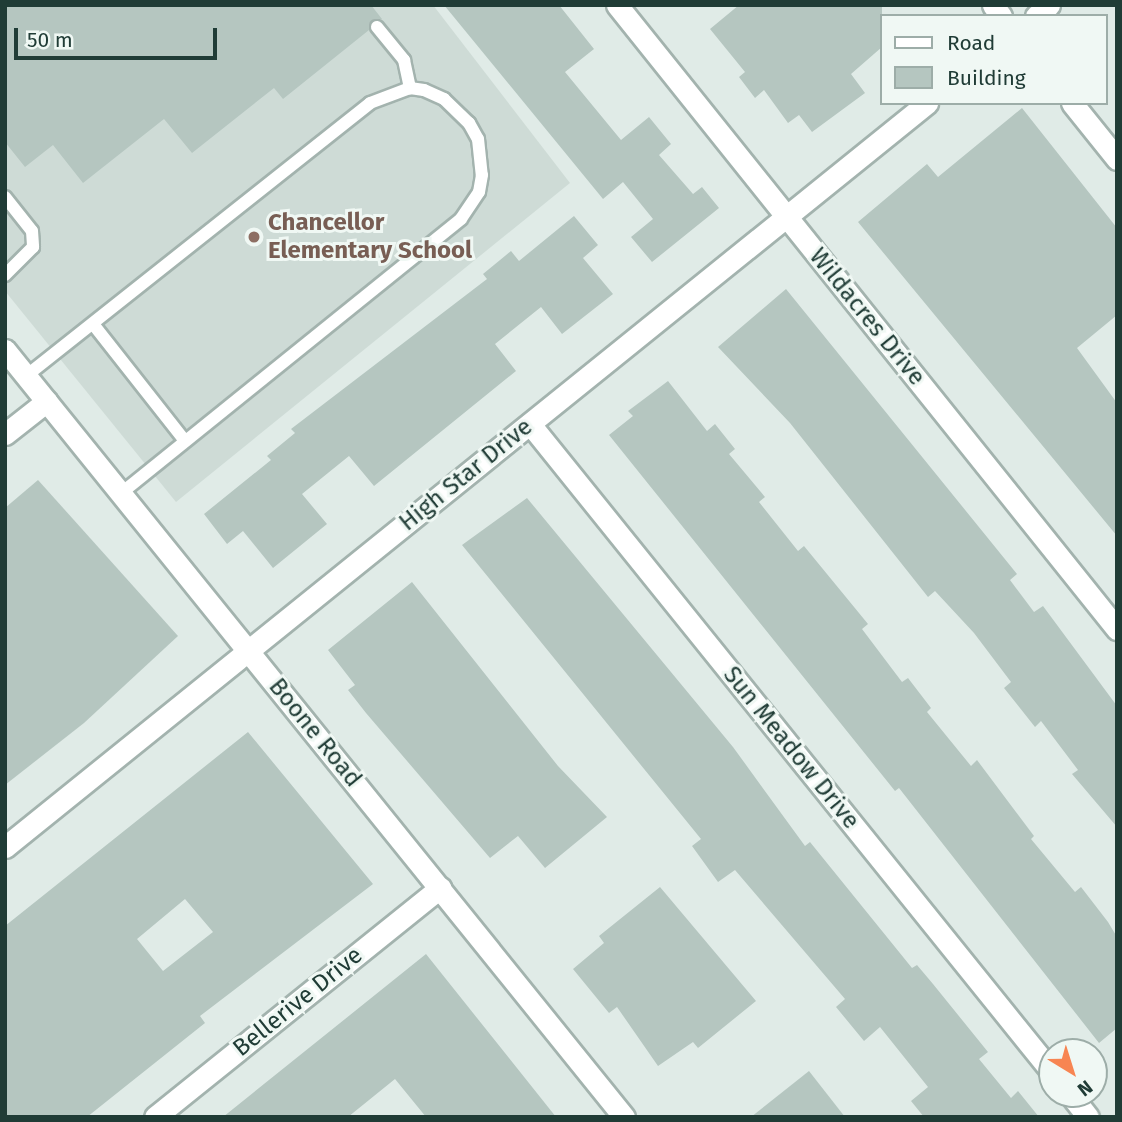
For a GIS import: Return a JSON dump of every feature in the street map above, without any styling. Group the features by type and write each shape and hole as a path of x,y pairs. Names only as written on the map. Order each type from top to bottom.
{"street":[{"name":"Wildacres Drive","path":"617,5 1117,628"},
{"name":"High Star Drive","path":"5,847 247,649 925,105"},
{"path":"1074,105 1117,159"},
{"name":"Boone Road","path":"5,349 624,1117"},
{"path":"5,434 47,401"},
{"name":"Sun Meadow Drive","path":"530,424 1038,1055"},
{"name":"Bellerive Drive","path":"155,1117 440,888"}],"lane":[{"path":"377,27 404,60 410,88"},
{"path":"26,376 370,103 410,88 444,99 478,139 482,175 473,205 121,493"},
{"path":"5,197 32,231 33,247 5,275"},
{"path":"93,324 185,442"}],"shaded area":[{"name":"Chancellor Elementary School","path":"5,5 433,5 570,183 176,502 5,291"}],"building":[{"path":"5,5 371,5 382,19 372,20 369,30 283,99 274,88 192,153 164,119 83,183 53,145 25,167 5,142"},
{"path":"444,5 559,5 594,49 565,72 621,140 649,117 671,144 659,155 693,194 702,187 719,208 652,262 631,237 653,219 623,182 603,199"},
{"path":"739,5 882,5 880,49 851,74 865,93 812,132 799,115 788,123 764,90 755,98 739,77 745,72 710,29"},
{"path":"1022,108 1117,228 1117,315 1077,348 1117,403 1117,536 858,222 927,164 938,177"},
{"path":"574,216 598,245 583,258 613,294 562,334 541,307 495,344 516,371 374,486 349,456 302,494 327,524 273,568 243,531 227,544 204,514 271,460 267,456 295,433 291,429 487,279 483,274 511,251 519,261"},
{"path":"786,289 1017,574 1010,580 1034,612 1043,606 1117,706 1117,827 1072,774 1078,770 1041,721 1035,727 1004,688 1011,682 974,633 935,591 928,597 790,423 718,347"},
{"path":"668,381 707,431 715,424 735,449 729,454 765,497 759,502 798,551 804,546 868,624 862,629 902,682 908,678 931,708 927,712 971,766 977,760 1034,836 1031,839 1075,892 1081,887 1108,922 1117,937 1117,1028 1105,1038 1095,1038 899,788 895,791 609,435 633,416 628,411"},
{"path":"38,480 178,636 84,723 5,785 5,508"},
{"path":"527,498 733,747 805,846 810,842 912,968 917,965 988,1052 979,1059 1011,1098 1018,1091 1039,1117 924,1117 911,1101 928,1087 880,1027 864,1041 836,1007 845,999 735,870 718,882 692,846 701,839 462,545"},
{"path":"412,582 558,766 607,817 545,868 518,836 490,858 348,690 355,685 328,650"},
{"path":"248,732 373,884 200,1016 205,1023 87,1117 5,1117 5,926","holes":["185,899 213,932 163,971 137,939"]},
{"path":"660,887 756,1001 698,1048 693,1042 658,1066 617,1007 609,1013 573,969 604,943 599,936"},
{"path":"426,954 556,1117 426,1117 395,1079 348,1117 223,1117"},
{"path":"809,1071 845,1117 751,1117"}],"place":[{"name":"Chancellor Elementary School","path":"254,237"}]}
